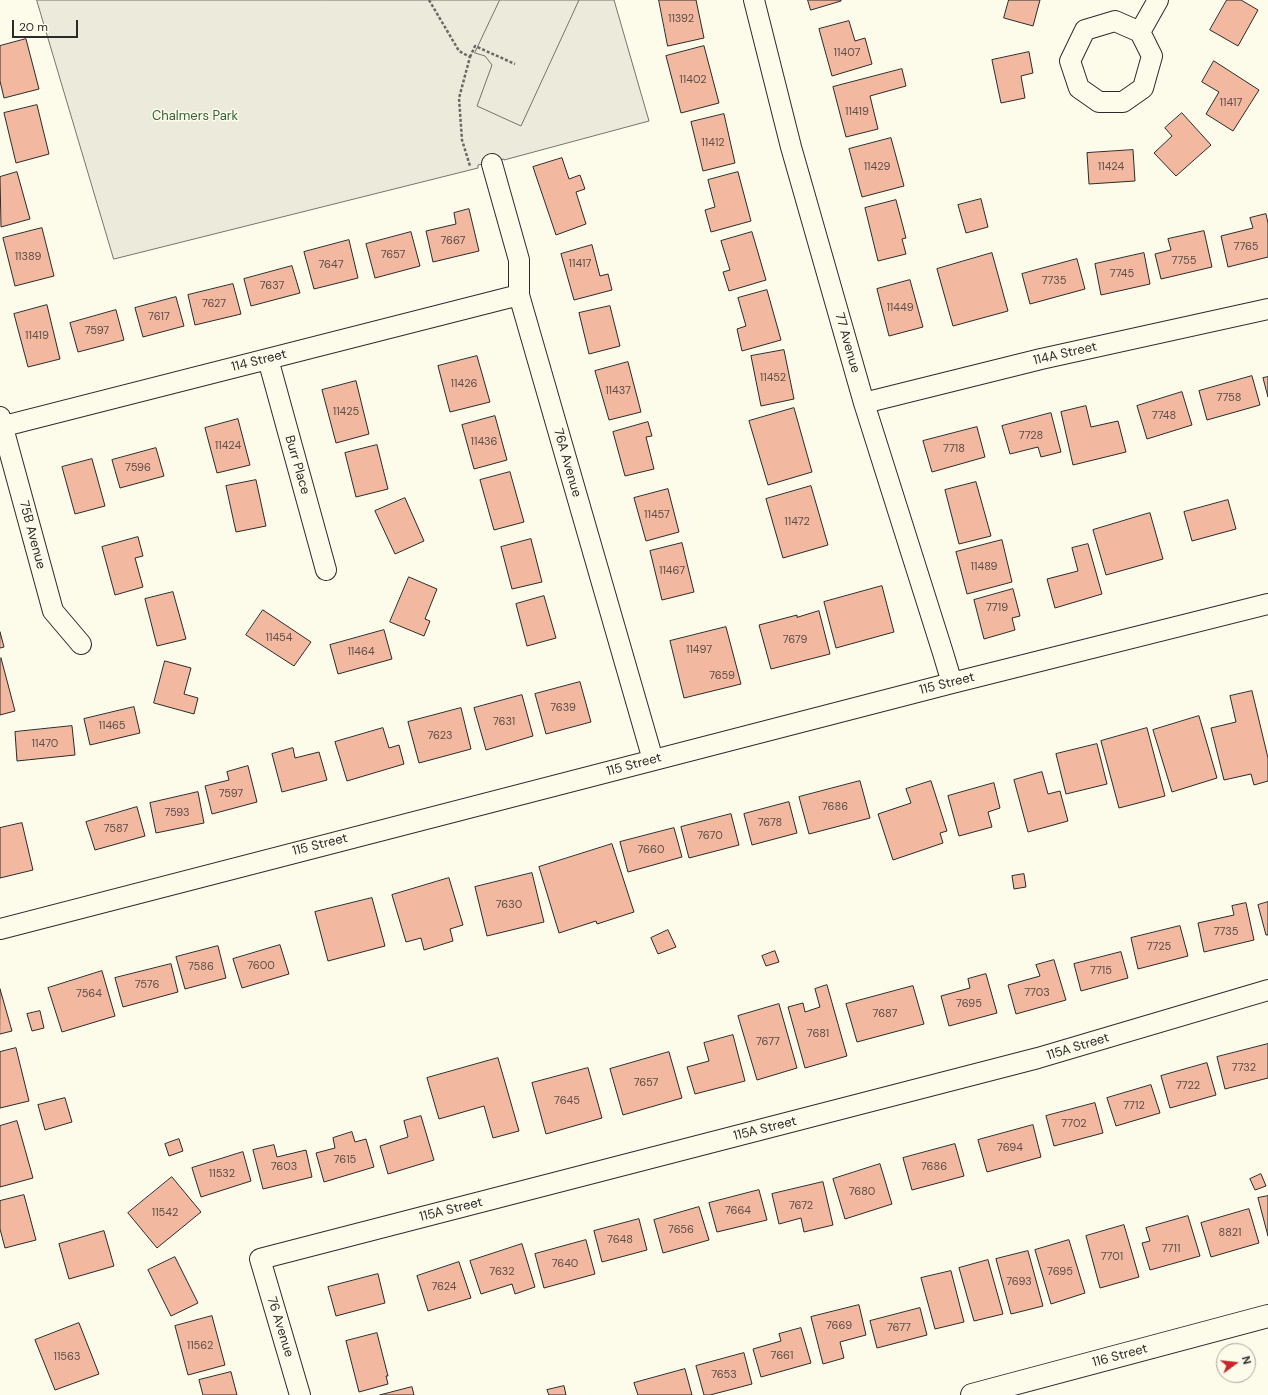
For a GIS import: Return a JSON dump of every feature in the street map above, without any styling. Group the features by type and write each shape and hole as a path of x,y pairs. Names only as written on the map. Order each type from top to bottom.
{"street":[{"name":"77 Avenue","path":"754,0 791,147 864,403 944,653 952,683"},
{"path":"1140,32 1158,0"},
{"path":"1115,21 1140,32 1152,56 1143,88 1124,102 1099,102 1079,88 1070,61 1085,30 1115,21"},
{"name":"76A Avenue","path":"492,164 519,260 519,295 653,760"},
{"name":"114 Street","path":"1,423 268,359 519,295"},
{"name":"114A Street","path":"864,403 1041,359 1268,309"},
{"name":"Burr Place","path":"268,359 326,570"},
{"name":"75B Avenue","path":"1,423 53,611 81,644"},
{"name":"115 Street","path":"0,929 952,683 1268,604"},
{"name":"115A Street","path":"260,1260 1038,1058 1268,990"},
{"name":"76 Avenue","path":"260,1260 300,1395"},
{"name":"116 Street","path":"972,1395 1268,1316"}],"path":[{"path":"429,0 459,51 470,56"},
{"path":"492,164 470,166 462,140 459,98 470,56 475,46 515,64"}],"green space":[{"name":"Chalmers Park","path":"37,0 614,0 649,121 504,160 478,165 478,168 114,259"}],"shaded area":[{"path":"500,0 579,0 521,126 477,106 492,65 485,56 475,53"}],"building":[{"path":"659,0 696,0 704,38 668,46"},
{"path":"808,0 841,0 841,1 811,10"},
{"path":"1009,0 1040,0 1033,26 1004,18"},
{"path":"1227,0 1241,0 1258,10 1238,46 1210,30"},
{"path":"849,21 855,41 865,38 872,64 832,76 819,29"},
{"path":"26,39 39,89 4,98 0,81 0,46"},
{"path":"704,46 719,103 681,113 666,56"},
{"path":"1029,52 1033,73 1021,76 1025,98 1001,103 992,60"},
{"path":"1214,61 1259,90 1233,131 1206,114 1219,92 1202,82"},
{"path":"902,69 906,86 870,96 878,129 846,137 833,87"},
{"path":"37,105 49,154 16,163 4,113"},
{"path":"1182,113 1211,145 1176,176 1154,153 1172,136 1165,128"},
{"path":"724,114 735,163 703,171 691,122"},
{"path":"891,138 904,186 862,197 849,149"},
{"path":"1133,150 1135,181 1089,184 1087,153"},
{"path":"562,158 569,179 580,175 585,189 576,192 586,224 556,235 533,167"},
{"path":"17,172 30,219 1,227 0,177"},
{"path":"738,172 751,221 711,232 705,210 715,207 708,180"},
{"path":"981,199 988,227 966,233 958,205"},
{"path":"896,200 906,238 902,239 906,254 878,261 865,208"},
{"path":"469,209 479,251 433,262 426,231 456,224 454,213"},
{"path":"1266,214 1268,223 1268,257 1228,267 1221,236 1253,228 1250,218"},
{"path":"42,228 54,276 15,286 3,238"},
{"path":"1204,231 1212,267 1161,279 1155,254 1171,250 1168,239"},
{"path":"411,232 420,266 375,278 366,244"},
{"path":"752,232 766,280 729,291 723,272 730,270 721,241"},
{"path":"349,240 358,278 314,289 304,252"},
{"path":"592,245 600,276 608,274 612,290 574,300 561,254"},
{"path":"992,253 1008,311 953,326 937,269"},
{"path":"1144,253 1150,284 1101,295 1095,264"},
{"path":"1077,259 1085,289 1030,304 1022,274"},
{"path":"292,266 300,293 251,306 244,279"},
{"path":"910,280 923,327 889,336 877,289"},
{"path":"233,284 241,314 195,325 188,295"},
{"path":"767,290 781,340 742,351 737,329 746,326 738,298"},
{"path":"176,297 184,326 143,337 135,308"},
{"path":"47,305 60,359 28,367 14,314"},
{"path":"610,306 620,346 589,354 579,313"},
{"path":"116,310 124,340 78,352 70,323"},
{"path":"784,350 794,399 761,406 751,356"},
{"path":"477,356 490,402 450,412 438,366"},
{"path":"628,362 641,412 609,420 595,371"},
{"path":"1252,376 1260,405 1207,420 1199,391"},
{"path":"1268,377 1268,397 1263,378"},
{"path":"356,381 369,434 336,443 322,390"},
{"path":"1182,392 1192,425 1147,439 1137,406"},
{"path":"1086,406 1091,427 1118,421 1126,452 1073,465 1061,412"},
{"path":"794,408 812,472 768,485 749,421"},
{"path":"1051,413 1061,452 1041,457 1038,447 1010,454 1002,426"},
{"path":"495,416 507,460 474,469 462,425"},
{"path":"238,419 250,465 217,473 205,428"},
{"path":"648,422 652,436 646,437 654,469 625,476 613,432"},
{"path":"977,427 985,457 932,472 923,441"},
{"path":"377,445 388,489 356,497 345,453"},
{"path":"156,448 164,476 120,488 112,460"},
{"path":"92,459 105,506 75,514 62,467"},
{"path":"510,472 524,522 494,530 480,480"},
{"path":"256,480 266,526 236,532 226,486"},
{"path":"976,482 991,536 959,544 945,490"},
{"path":"811,486 828,545 783,558 766,499"},
{"path":"668,489 679,532 646,541 634,498"},
{"path":"405,498 424,541 395,554 375,511"},
{"path":"1228,500 1236,529 1192,541 1184,512"},
{"path":"1150,513 1163,559 1106,575 1093,530"},
{"path":"138,537 143,556 135,558 143,587 115,595 102,547"},
{"path":"531,539 542,582 512,589 501,547"},
{"path":"1002,540 1012,582 967,594 956,552"},
{"path":"682,543 694,592 662,600 650,551"},
{"path":"1088,544 1102,594 1055,608 1047,579 1078,571 1072,548"},
{"path":"409,577 437,589 425,619 430,621 424,636 390,622"},
{"path":"882,586 894,632 836,648 824,602"},
{"path":"1013,589 1020,616 1012,618 1015,630 984,639 974,600"},
{"path":"173,592 186,639 157,646 145,599"},
{"path":"544,596 556,638 527,646 516,604"},
{"path":"263,610 311,642 294,666 246,635"},
{"path":"819,611 830,654 771,669 759,625"},
{"path":"726,627 741,684 684,698 670,641"},
{"path":"384,630 392,659 338,674 330,645"},
{"path":"0,632 4,647 0,648"},
{"path":"1,658 15,711 0,715 0,659"},
{"path":"165,661 191,668 184,694 198,698 194,714 154,703"},
{"path":"580,682 591,722 546,734 535,694"},
{"path":"1252,691 1268,758 1268,781 1254,785 1251,774 1224,780 1211,728 1236,722 1230,696"},
{"path":"522,695 533,736 486,750 474,708"},
{"path":"134,707 140,733 90,745 84,719"},
{"path":"461,708 471,749 419,763 408,722"},
{"path":"1199,716 1217,778 1172,792 1153,730"},
{"path":"72,726 75,755 17,761 15,732"},
{"path":"383,728 389,748 399,745 404,764 347,781 335,742"},
{"path":"1147,728 1165,796 1119,808 1101,741"},
{"path":"1097,744 1107,784 1066,794 1056,754"},
{"path":"293,748 295,758 319,752 327,780 282,792 272,754"},
{"path":"248,766 257,802 212,814 205,786 229,780 227,772"},
{"path":"1042,772 1048,794 1060,791 1068,821 1028,832 1014,780"},
{"path":"860,781 870,818 809,834 799,797"},
{"path":"931,781 947,831 940,833 943,843 893,860 878,814 911,803 906,789"},
{"path":"994,783 1000,808 988,812 992,827 959,836 948,796"},
{"path":"198,792 204,823 156,833 150,803"},
{"path":"789,802 797,833 752,845 744,814"},
{"path":"137,807 145,836 95,850 86,822"},
{"path":"731,814 739,845 689,858 681,827"},
{"path":"22,823 33,870 0,878 0,828"},
{"path":"674,828 682,857 628,872 620,842"},
{"path":"612,844 634,912 597,924 596,921 559,933 539,867"},
{"path":"532,873 544,922 487,936 475,887"},
{"path":"1024,874 1026,887 1014,889 1012,876"},
{"path":"449,878 463,925 450,929 453,941 424,950 421,938 406,942 392,895"},
{"path":"372,898 385,946 328,961 315,912"},
{"path":"1268,902 1268,935 1266,935 1258,905"},
{"path":"1246,903 1254,940 1204,952 1198,923 1234,915 1232,906"},
{"path":"1180,926 1188,956 1138,969 1131,938"},
{"path":"668,930 676,947 658,954 651,938"},
{"path":"280,945 289,974 242,988 233,959"},
{"path":"218,946 226,978 185,989 176,957"},
{"path":"775,951 779,962 766,966 762,956"},
{"path":"1121,952 1128,978 1081,991 1074,964"},
{"path":"1054,960 1066,1000 1016,1014 1008,985 1040,976 1036,965"},
{"path":"171,964 178,992 123,1007 115,978"},
{"path":"102,971 115,1016 62,1032 48,988"},
{"path":"986,974 997,1013 949,1026 941,996 970,988 968,979"},
{"path":"827,985 847,1056 805,1068 788,1007 803,1003 805,1012 820,1007 815,989"},
{"path":"913,986 924,1024 857,1042 846,1004"},
{"path":"0,989 12,1031 0,1034"},
{"path":"779,1004 797,1068 757,1080 738,1016"},
{"path":"40,1011 44,1028 32,1031 27,1014"},
{"path":"733,1035 745,1081 695,1094 687,1067 709,1061 704,1043"},
{"path":"1268,1044 1268,1078 1225,1089 1217,1057"},
{"path":"16,1048 29,1101 0,1108 0,1052"},
{"path":"669,1052 682,1098 623,1115 610,1069"},
{"path":"498,1058 519,1131 493,1138 484,1106 439,1119 427,1078"},
{"path":"1207,1063 1216,1095 1170,1108 1161,1076"},
{"path":"588,1068 602,1118 546,1134 532,1083"},
{"path":"1151,1085 1160,1113 1116,1126 1107,1098"},
{"path":"65,1098 72,1122 45,1130 38,1105"},
{"path":"1095,1103 1103,1133 1054,1146 1046,1116"},
{"path":"421,1116 434,1160 388,1174 380,1146 408,1137 404,1121"},
{"path":"17,1121 33,1178 0,1187 0,1126"},
{"path":"1033,1125 1041,1157 987,1172 978,1140"},
{"path":"352,1132 355,1142 366,1139 374,1167 324,1182 316,1153 335,1148 333,1138"},
{"path":"179,1139 183,1151 169,1156 165,1144"},
{"path":"955,1144 964,1176 912,1190 903,1158"},
{"path":"274,1145 277,1157 306,1150 312,1177 263,1189 253,1150"},
{"path":"243,1152 251,1181 201,1197 192,1168"},
{"path":"880,1164 892,1204 845,1219 833,1179"},
{"path":"1261,1174 1266,1186 1255,1190 1250,1179"},
{"path":"172,1177 201,1212 157,1248 128,1213"},
{"path":"823,1182 833,1225 804,1232 801,1218 779,1224 772,1194"},
{"path":"759,1190 767,1220 717,1232 709,1203"},
{"path":"24,1195 36,1240 5,1248 0,1229 0,1201"},
{"path":"1268,1196 1268,1236 1258,1198"},
{"path":"699,1207 709,1240 663,1253 654,1220"},
{"path":"1249,1209 1259,1243 1211,1257 1201,1223"},
{"path":"1188,1216 1200,1256 1150,1270 1142,1243 1150,1241 1146,1228"},
{"path":"639,1219 647,1250 602,1262 594,1231"},
{"path":"1124,1225 1139,1277 1100,1288 1086,1236"},
{"path":"104,1231 114,1266 69,1279 59,1244"},
{"path":"586,1240 595,1274 544,1288 535,1254"},
{"path":"1069,1240 1085,1293 1051,1304 1035,1250"},
{"path":"522,1244 535,1287 515,1294 512,1284 481,1294 470,1261"},
{"path":"1028,1251 1043,1306 1011,1314 996,1259"},
{"path":"175,1257 198,1303 171,1316 148,1270"},
{"path":"988,1260 1003,1314 974,1321 959,1268"},
{"path":"459,1262 471,1298 428,1311 417,1276"},
{"path":"951,1271 964,1322 935,1329 921,1278"},
{"path":"378,1274 385,1303 336,1316 328,1287"},
{"path":"859,1305 866,1335 840,1342 844,1358 823,1364 811,1317"},
{"path":"920,1308 927,1335 877,1348 870,1321"},
{"path":"212,1316 225,1365 188,1375 175,1326"},
{"path":"79,1323 99,1374 55,1390 35,1340"},
{"path":"801,1328 811,1363 761,1377 753,1349 781,1341 779,1334"},
{"path":"377,1333 388,1376 386,1376 388,1384 359,1392 346,1341"},
{"path":"744,1353 752,1384 710,1395 704,1395 696,1366"},
{"path":"685,1369 692,1395 638,1395 634,1383"},
{"path":"231,1372 237,1395 203,1395 199,1380"},
{"path":"564,1386 566,1395 549,1395 547,1390"},
{"path":"412,1387 414,1395 380,1395"}]}
